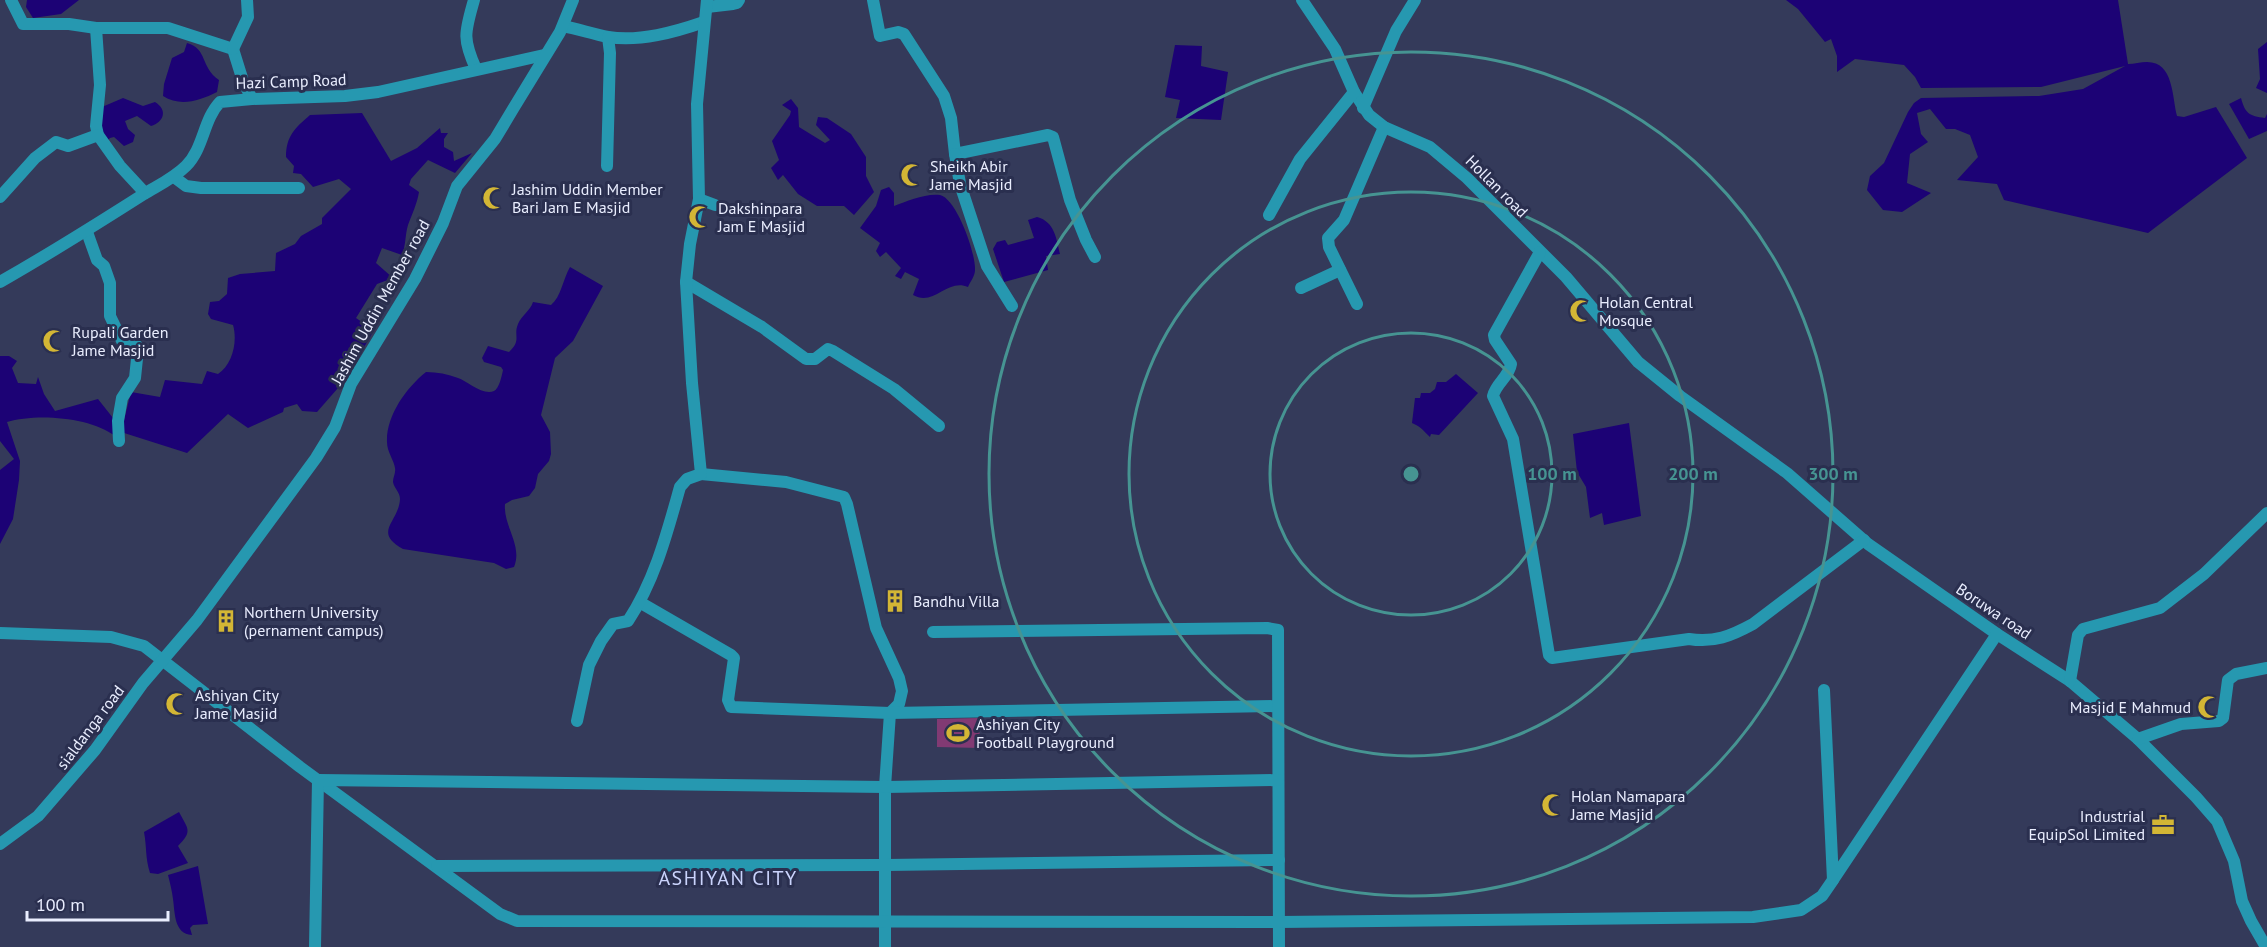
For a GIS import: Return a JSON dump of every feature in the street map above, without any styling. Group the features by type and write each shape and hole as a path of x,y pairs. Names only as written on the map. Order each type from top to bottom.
{"street":[{"path":"11,0 23,24 69,24 96,28 168,28 233,49"},
{"path":"247,0 248,17 233,49 243,81 252,99"},
{"path":"474,0 464,35 467,50 476,69"},
{"name":"Jashim Uddin Member road","path":"197,620 316,458 335,427 351,384 415,279 443,223 457,186 495,139 563,26 573,0"},
{"path":"702,474 692,383 686,282 690,244 699,199 697,104 707,3 733,4 739,0"},
{"path":"873,0 880,36 898,32 904,34 944,96 951,118 960,184 987,266 1012,306"},
{"name":"Hollan road","path":"1302,0 1335,49 1363,108 1384,127 1439,153 1566,277 1638,362 1680,396"},
{"path":"1363,108 1396,32 1415,0"},
{"path":"563,26 608,37 626,38 677,32 705,22"},
{"path":"96,28 100,85 96,126 98,135 120,166 145,193"},
{"path":"607,166 610,53 608,37"},
{"name":"Hazi Camp Road","path":"0,282 87,232 145,193 174,177 197,151 212,113 220,102 345,96 378,92 544,55"},
{"path":"1269,215 1300,159 1354,92"},
{"path":"1357,304 1329,247 1328,238 1344,220 1384,127"},
{"path":"0,197 35,158 56,141 68,146 98,135"},
{"path":"955,154 1048,135 1053,136 1070,200 1095,257"},
{"path":"174,177 186,186 201,188 298,188"},
{"path":"699,199 715,204"},
{"path":"87,232 97,260 104,266 110,283 110,316 124,345 137,346 138,349 135,378 122,398 118,421 119,441"},
{"path":"1540,252 1494,335 1511,364 1510,370 1495,389 1493,396 1513,440 1546,639 1549,655 1552,658 1689,639 1716,640 1733,635 1753,624 1864,540"},
{"path":"1301,288 1340,270"},
{"path":"686,282 762,327 806,359 815,360 825,350 833,351 894,389 939,426"},
{"name":"Boruwa road","path":"1680,396 1787,473 1864,540 1997,634 2070,681 2138,740 2217,821 2234,861 2242,901 2266,947"},
{"path":"577,721 589,665 601,641 614,624 628,621 640,603 662,551 680,487 687,479 702,474 786,482 844,497 848,504 861,572 876,628 899,678 902,691 899,704 891,713 885,787 885,947"},
{"path":"2070,681 2078,635 2083,629 2160,608 2204,574 2267,513"},
{"path":"640,603 734,658 728,700 731,707 891,713 1278,706"},
{"name":"sialdanga road","path":"0,844 38,816 57,796 95,750 143,683 197,620"},
{"path":"933,633 1278,630 1279,947"},
{"path":"0,633 111,637 144,646 318,780 438,866 500,914 517,921 1279,922 1754,918 1801,910 1822,896 1997,634"},
{"path":"2138,740 2181,724 2219,721 2223,718 2228,680 2236,674 2267,668"},
{"path":"1824,690 1833,880"},
{"path":"318,780 885,787 1278,780"},
{"path":"315,947 318,780"},
{"path":"438,866 886,865 1279,860"}],"shaded area":[{"path":"27,0 79,0 61,14 33,18 26,7"},
{"path":"1786,0 2118,0 2128,64 2147,62 2162,68 2170,82 2177,116 2184,117 2216,107 2247,158 2148,233 2004,200 1997,184 1957,180 1978,157 1970,135 1955,129 1946,129 1930,109 1917,113 1921,134 1928,142 1910,154 1907,183 1931,193 1902,212 1883,210 1867,190 1870,176 1884,163 1908,112 1921,98 2039,96 2083,89 2125,66 2041,87 1921,88 1904,65 1855,59 1837,72 1837,56 1831,39 1825,42 1798,9"},
{"path":"2267,42 2267,93 2256,88 2260,79 2258,49"},
{"path":"187,43 198,49 209,70 219,80 217,92 203,98 183,102 163,96 172,58 184,52"},
{"path":"1175,45 1202,46 1201,66 1228,72 1221,120 1176,118 1180,100 1165,97"},
{"path":"123,98 143,106 155,102 162,109 163,116 159,122 151,126 137,116 125,121 128,129 135,135 133,142 124,146 114,137 105,143 99,121 102,107"},
{"path":"2241,98 2244,107 2251,115 2265,118 2267,114 2267,131 2249,139 2229,104"},
{"path":"791,99 798,108 799,127 825,143 830,140 816,125 818,117 827,118 851,134 866,157 866,176 874,192 854,215 844,206 817,206 798,194 783,175 778,180 771,168 779,160 772,141 791,111 782,105"},
{"path":"362,113 391,161 417,148 440,128 441,133 448,133 444,139 444,147 453,152 454,161 472,153 455,173 428,160 411,179 409,185 419,192 408,225 402,255 382,248 376,263 393,278 377,284 356,318 374,330 345,380 317,412 302,411 297,404 284,408 283,412 248,428 228,414 187,453 121,432 131,392 160,397 165,380 202,384 207,371 218,374 227,365 233,353 235,339 233,325 211,319 208,314 210,302 219,301 227,294 228,278 240,274 275,271 276,253 295,244 301,236 322,224 322,218 351,189 339,179 313,187 301,174 293,173 294,166 286,157 290,138 296,128 310,115"},
{"path":"889,187 894,193 894,206 929,195 940,195 953,206 969,240 974,262 975,272 968,287 954,286 927,298 921,298 913,295 919,279 905,272 901,279 895,276 901,268 886,252 880,257 876,251 880,243 860,228 876,206 881,190"},
{"path":"1037,217 1043,219 1051,227 1060,254 1046,256 1048,270 1004,282 993,249 997,242 1005,240 1008,245 1034,238 1028,220"},
{"path":"570,267 603,286 573,341 555,358 541,415 550,432 549,461 538,474 535,488 529,496 505,504 507,520 515,543 514,567 506,569 494,563 403,549 394,543 388,532 400,499 393,482 395,468 387,442 390,422 399,403 411,386 426,372 454,377 485,392 496,390 503,370 501,367 484,362 482,358 488,346 509,352 516,341 518,324 533,302 551,305"},
{"path":"0,356 9,356 17,361 12,368 18,383 36,384 38,377 44,394 55,411 98,399 113,418 115,436 92,425 63,418 19,419 7,422 20,461 19,480 13,519 0,544 0,470 14,459 0,441"},
{"path":"1456,374 1478,393 1439,435 1431,434 1430,437 1412,423 1415,398 1420,398 1421,393 1430,393 1435,389 1437,382 1446,382"},
{"path":"1629,423 1641,516 1604,525 1602,513 1590,518 1586,487 1577,472 1573,434"},
{"name":"Ashiyan City Football Playground","path":"979,718 980,748 937,747 937,719"},
{"path":"179,812 185,822 187,833 178,846 188,863 158,874 150,873 144,832"},
{"path":"198,866 208,924 193,925 190,928 192,935 182,931 176,922 168,875"}],"place":[{"name":"Sheikh Abir Jame Masjid","path":"912,175"},
{"name":"Jashim Uddin Member Bari Jam E Masjid","path":"494,198"},
{"name":"Dakshinpara Jam E Masjid","path":"700,217"},
{"name":"Holan Central Mosque","path":"1581,311"},
{"name":"Rupali Garden Jame Masjid","path":"54,341"},
{"name":"Bandhu Villa","path":"895,601"},
{"name":"Northern University (pernament campus)","path":"226,621"},
{"name":"Ashiyan City Jame Masjid","path":"177,704"},
{"name":"Masjid E Mahmud","path":"2209,707"},
{"name":"Ashiyan City Football Playground","path":"958,733"},
{"name":"Holan Namapara Jame Masjid","path":"1553,805"},
{"name":"Industrial EquipSol Limited","path":"2163,825"}],"district":[{"name":"ASHIYAN CITY","path":"728,878"}]}
